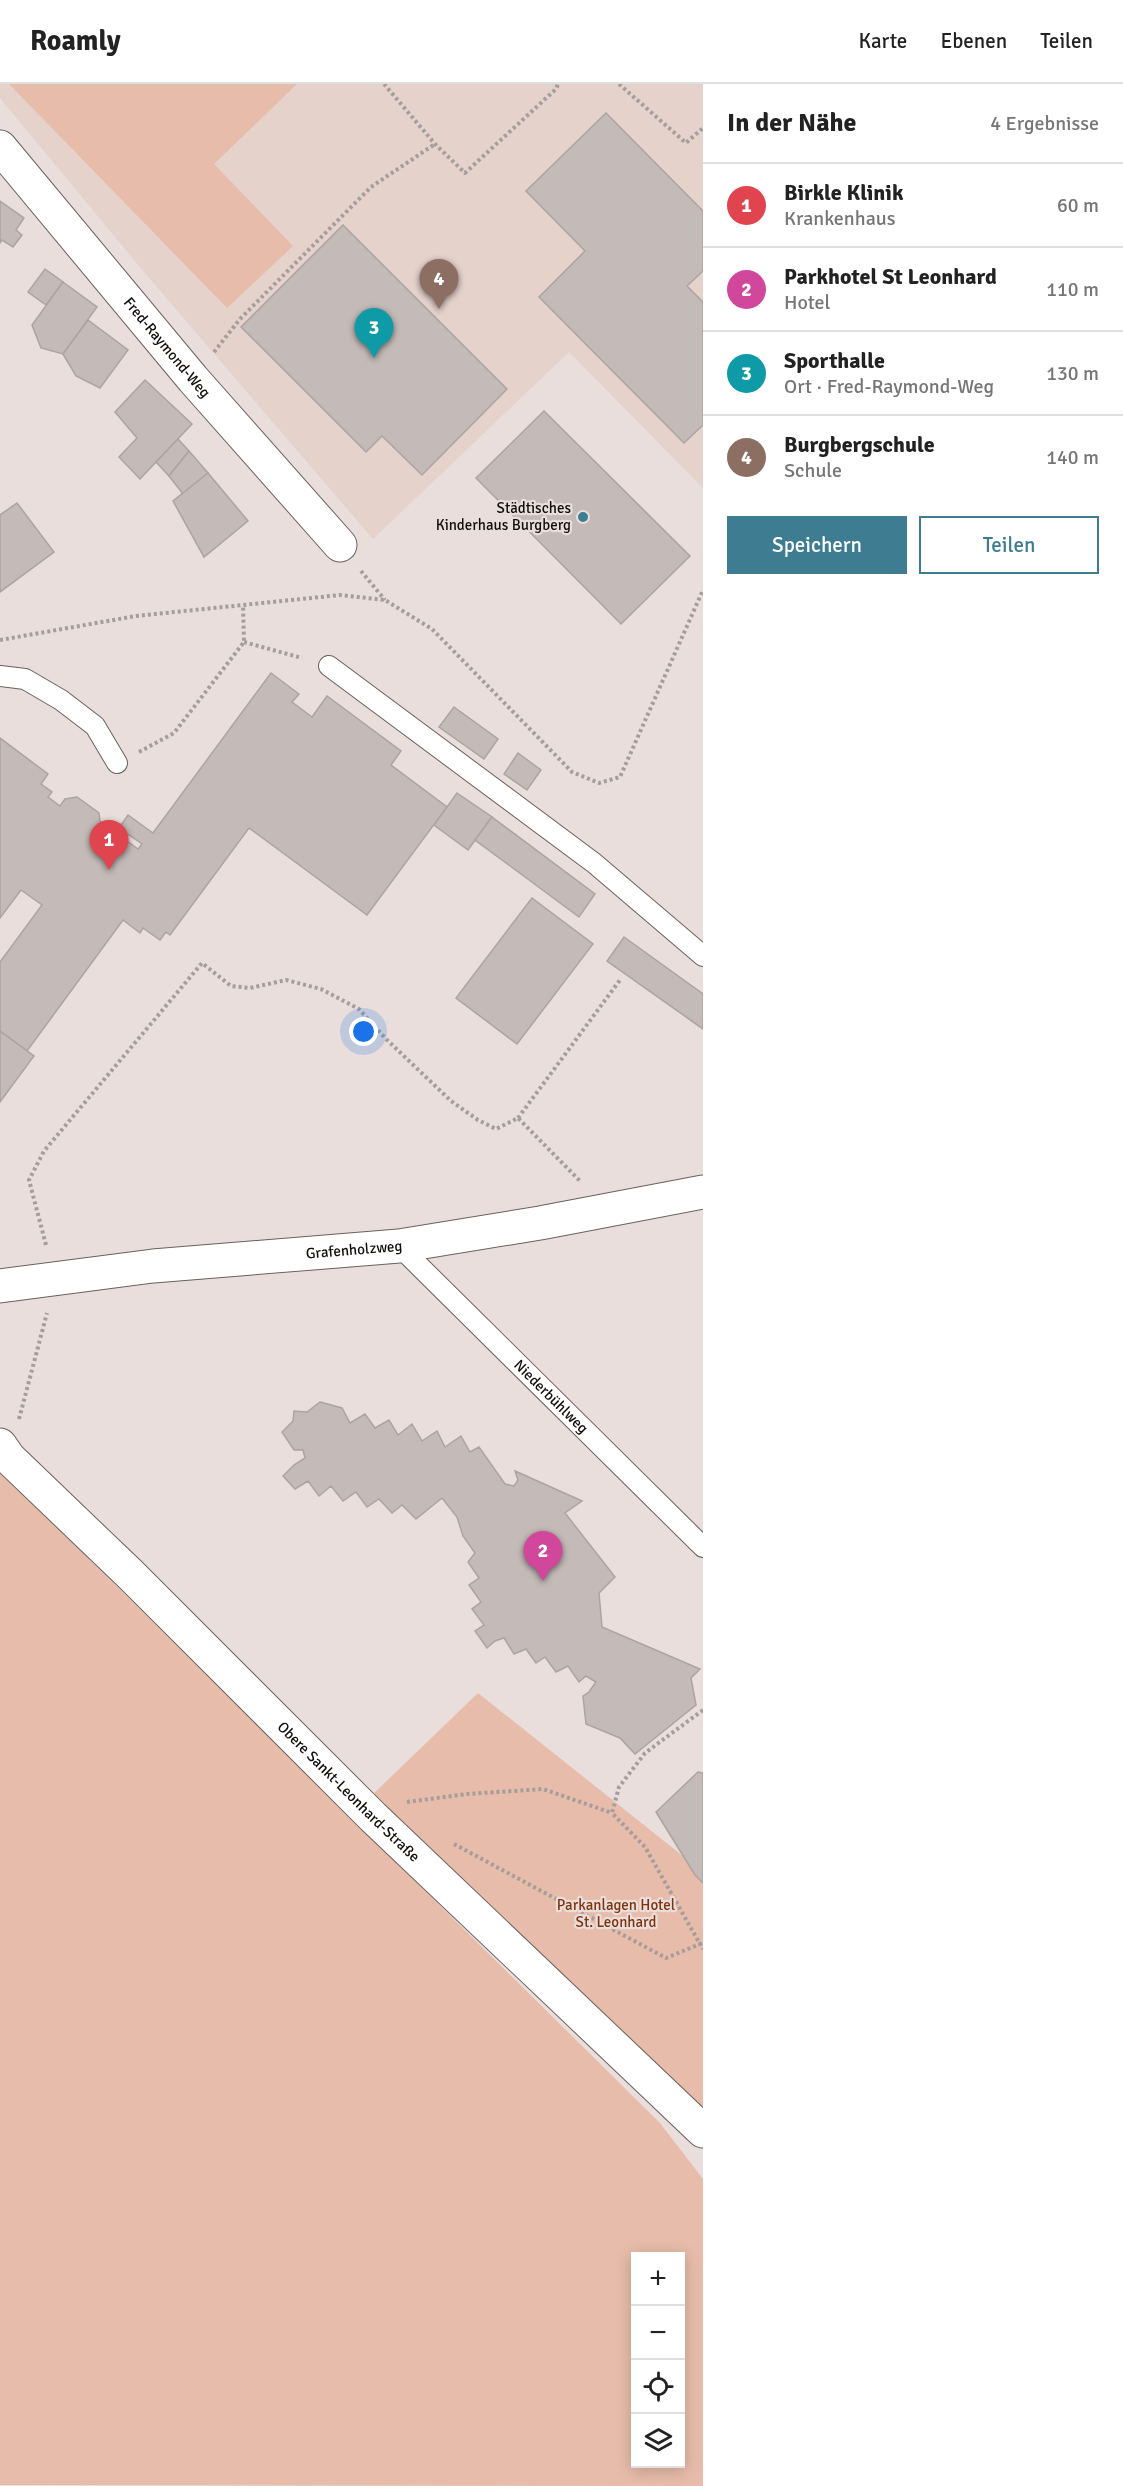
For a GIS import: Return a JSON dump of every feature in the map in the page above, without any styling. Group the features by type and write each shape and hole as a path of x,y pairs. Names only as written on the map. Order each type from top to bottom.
{"street":[{"name":"Fred-Raymond-Weg","path":"0,147 193,380 340,544"},
{"name":"Grafenholzweg","path":"0,1286 56,1281 153,1266 399,1246 540,1223 703,1192"},
{"name":"Obere Sankt-Leonhard-Straße","path":"4,1451 373,1817 703,2132"}],"lane":[{"path":"329,666 594,863 703,956"},
{"path":"0,676 25,679 61,700 87,719 95,726 117,763"},
{"name":"Niederbühlweg","path":"399,1246 703,1547"}],"path":[{"path":"384,84 435,144 465,173 556,89 558,84"},
{"path":"619,84 686,143 703,128"},
{"path":"193,380 240,319 312,244 371,187 435,144"},
{"path":"0,640 136,616 340,595 385,600 432,628 572,772 599,783 620,777 703,590"},
{"path":"117,763 174,733 244,642 243,605"},
{"path":"244,642 329,666"},
{"path":"4,1451 56,1281 29,1180 44,1151 202,963 231,987 250,988 286,980 321,989 359,1009 385,1038 451,1101 478,1120 496,1129 518,1118 620,980"},
{"path":"518,1118 608,1209"},
{"path":"612,1813 619,1788 645,1754 703,1710"},
{"path":"373,1817 381,1805 467,1794 543,1789 612,1813 645,1846 702,1943 703,1949"},
{"path":"453,1844 666,1958 702,1943"}],"shaded area":[{"path":"0,84 703,84 703,488 569,352 373,539 139,266 0,98"}],"green space":[{"path":"9,84 297,84 214,164 293,246 227,308"},
{"path":"0,1471 660,2123 703,2179 703,2486 0,2485"},
{"name":"Parkanlagen Hotel St. Leonhard","path":"478,1693 703,1872 703,2116 369,1798"}],"building":[{"path":"606,113 703,211 703,271 687,286 703,302 703,425 684,443 539,297 585,251 526,191"},
{"path":"0,201 24,218 16,230 22,235 13,247 2,240 0,243"},
{"path":"343,225 507,389 422,475 382,436 366,452 241,327"},
{"path":"45,269 63,282 46,305 28,292"},
{"path":"63,282 97,307 63,354 41,348 32,325"},
{"path":"88,320 128,350 100,388 76,376 63,354"},
{"path":"145,380 192,424 140,479 119,457 137,438 115,412"},
{"name":"Städtisches Kinderhaus Burgberg","path":"544,411 690,556 621,624 476,478"},
{"path":"178,439 189,451 169,476 156,462"},
{"path":"189,451 208,473 183,494 169,476"},
{"path":"208,473 248,521 204,557 173,501"},
{"path":"17,503 54,552 0,592 0,515"},
{"path":"271,673 299,694 292,702 312,717 327,696 401,751 391,765 447,807 367,915 249,828 170,935 166,932 160,940 143,928 140,933 123,920 27,1051 0,1031 0,962 42,905 21,890 0,918 0,738 48,774 41,784 52,792 48,797 60,806 65,799 77,797 99,813 100,821 138,849 142,844 119,828 128,815 153,833"},
{"path":"454,707 498,739 484,759 439,727"},
{"path":"518,753 541,770 527,790 504,774"},
{"path":"457,793 492,817 468,850 434,825"},
{"path":"492,817 595,894 579,917 475,840"},
{"path":"532,898 593,944 517,1044 456,998"},
{"path":"624,937 703,994 703,1029 607,961"},
{"path":"0,1031 34,1056 0,1102"},
{"path":"320,1402 342,1408 350,1423 365,1414 375,1428 389,1420 398,1435 412,1424 422,1441 437,1431 445,1447 461,1436 470,1452 479,1447 505,1484 514,1486 518,1480 515,1471 582,1501 565,1513 615,1577 599,1593 602,1627 700,1669 691,1678 696,1705 635,1754 620,1738 586,1724 583,1696 596,1682 586,1676 579,1682 568,1666 556,1672 545,1657 536,1663 526,1649 514,1654 504,1638 495,1641 487,1648 475,1631 484,1625 472,1609 481,1602 469,1585 479,1578 468,1562 475,1553 463,1536 457,1517 442,1498 416,1519 402,1505 392,1513 379,1499 367,1507 356,1492 343,1501 331,1486 319,1496 308,1481 295,1489 283,1476 305,1458 303,1450 294,1450 282,1432 293,1421 294,1411 307,1412"},
{"path":"698,1772 703,1773 703,1883 695,1875 656,1812"}],"place":[{"name":"Burgbergschule","path":"439,309"},
{"name":"Sporthalle","path":"374,358"},
{"name":"Städtisches Kinderhaus Burgberg","path":"583,517"},
{"name":"Birkle Klinik","path":"109,870"},
{"name":"Parkhotel St Leonhard","path":"543,1581"}]}
